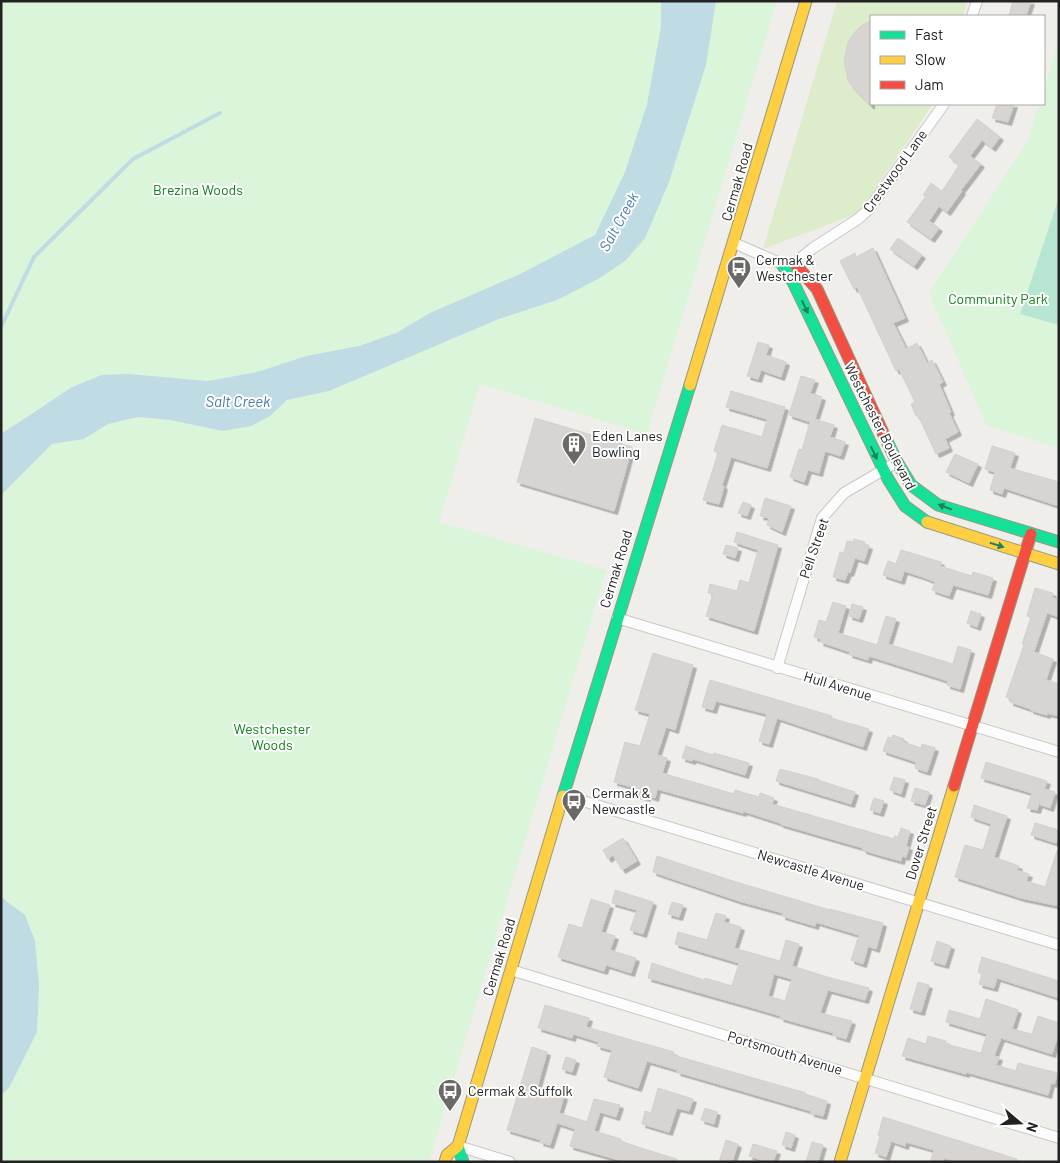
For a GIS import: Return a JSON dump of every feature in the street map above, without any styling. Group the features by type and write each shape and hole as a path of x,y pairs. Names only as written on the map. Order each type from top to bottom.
{"street":[{"name":"Cermak Road","path":"445,1162 447,1155 458,1146 617,618 734,244 806,1"},
{"path":"972,15 977,1"},
{"name":"Crestwood Lane","path":"794,263 821,243 858,220 869,209 943,105"},
{"path":"734,244 782,264 794,263"},
{"name":"Westchester Boulevard","path":"794,263 817,289 897,462 911,485 938,505 1059,542"},
{"name":"Westchester Boulevard","path":"782,264 793,282 883,471 899,499 912,514 926,522 1059,564"},
{"name":"Pell Street","path":"777,668 822,518 844,493 897,462"},
{"name":"Dover Street","path":"840,1162 1031,534"},
{"name":"Hull Avenue","path":"617,618 1059,752"},
{"name":"Newcastle Avenue","path":"563,795 1059,944"},
{"name":"Portsmouth Avenue","path":"510,970 1059,1138"},
{"path":"458,1146 462,1162"},
{"path":"458,1146 510,1162"}],"green space":[{"name":"Brezina Woods","path":"1,1 661,1 661,27 647,104 625,172 596,235 520,274 430,313 396,333 358,346 306,356 257,372 208,381 129,374 46,403 1,434"},
{"name":"Westchester Woods","path":"716,1 777,1 647,434 480,384 439,522 606,570 429,1162 1,1162 1,1095 9,1088 37,1032 39,985 35,941 10,902 1,897 1,497 4,492 52,444 84,439 108,424 138,417 170,420 223,431 270,416 287,400 329,391 499,319 557,300 689,117 706,65"},
{"path":"837,1 967,1 963,15 870,15 870,105 932,105 859,213 763,249"},
{"name":"Community Park","path":"1059,39 1059,448 986,425 929,293 1028,140 1039,105 1045,105 1045,86"},
{"path":"1059,197 1059,325 1020,314"}],"water":[{"name":"Salt Creek","path":"661,1 716,1 706,65 669,182 645,238 626,260 600,278 557,300 499,319 329,391 287,400 270,416 251,426 223,431 170,420 138,417 108,424 84,439 52,444 1,497 1,434 72,387 102,375 129,374 208,381 257,372 306,356 359,346 396,333 430,313 520,274 595,235 625,172 647,104 661,27"},
{"path":"1,897 25,915 35,941 39,985 37,1032 9,1088 1,1095"}],"building":[{"path":"1013,1 1031,1 1026,15 1009,15"},
{"path":"870,21 870,105 853,88 848,80 844,61 848,42 860,27"},
{"path":"997,105 1014,105 1008,122 992,118"},
{"path":"977,119 1000,137 992,148 982,140 970,156 981,164 947,212 939,206 929,221 939,228 931,239 907,222 926,196 923,195 931,183 942,191 953,175 959,165 949,157"},
{"path":"898,238 922,255 914,266 890,249"},
{"path":"873,248 905,318 893,323 906,349 917,343 927,363 932,360 943,382 939,384 958,432 945,439 949,448 936,454 918,415 916,416 911,404 915,402 899,369 896,371 857,287 854,289 840,261 855,253 856,257"},
{"path":"758,342 769,345 766,355 786,362 781,377 761,370 758,379 747,376"},
{"path":"801,376 815,380 810,393 822,397 815,419 834,425 830,437 845,442 840,456 825,451 819,473 808,470 804,482 790,477 799,449 802,450 810,422 789,415"},
{"path":"731,391 785,407 767,468 731,457 722,485 724,486 719,504 703,500 718,453 714,451 722,425 762,437 767,419 726,407"},
{"name":"Eden Lanes Bowling","path":"535,418 632,447 614,511 517,482"},
{"path":"992,446 1015,453 1010,468 1059,482 1059,506 1004,488 1002,494 990,490 995,472 985,469"},
{"path":"955,454 978,464 969,483 946,472"},
{"path":"765,498 791,506 782,532 767,525 769,518 760,516"},
{"path":"743,502 751,505 747,516 738,513"},
{"path":"737,532 778,545 754,631 706,616 713,594 708,593 710,584 737,591 740,580 749,583 758,550 734,542"},
{"path":"854,539 865,542 864,544 869,546 864,561 855,558 850,573 848,572 845,580 833,577 840,552 844,553 847,541 853,542"},
{"path":"726,545 738,548 735,558 723,554"},
{"path":"901,550 941,562 940,566 972,576 973,572 993,578 988,595 953,585 949,596 932,590 935,582 923,577 904,571 901,581 883,575 888,561 896,564"},
{"path":"1035,588 1053,593 1052,597 1059,600 1059,617 1047,613 1034,652 1053,659 1046,680 1059,684 1059,716 1030,710 1010,702 1011,699 1006,697 1024,645 1022,644 1031,617 1027,616"},
{"path":"833,602 846,606 838,633 877,645 886,616 896,619 888,644 953,664 958,646 971,650 960,689 947,685 948,681 869,656 868,660 820,642 821,639 814,637 819,620 826,622"},
{"path":"852,604 863,607 859,619 849,616"},
{"path":"971,611 981,614 977,627 967,623"},
{"path":"653,653 693,665 675,730 666,727 657,755 667,758 662,773 734,794 735,790 759,797 760,793 774,798 772,804 894,839 894,836 898,837 901,828 910,831 906,846 909,847 906,857 902,856 901,861 743,811 743,813 657,789 655,798 647,795 647,798 630,793 632,787 614,782 625,742 640,746 650,714 635,710"},
{"path":"710,680 832,716 831,718 869,729 863,747 777,718 769,744 759,741 767,714 716,701 713,710 702,707"},
{"path":"893,735 904,739 903,742 921,748 922,744 935,748 927,772 915,768 916,762 883,751 888,737 892,738"},
{"path":"686,746 713,755 714,753 749,763 745,775 693,759 692,761 682,758"},
{"path":"986,762 1047,781 1044,789 1055,792 1050,808 1039,804 1037,810 1027,808 1032,793 981,778"},
{"path":"780,769 818,779 855,792 851,804 776,781"},
{"path":"894,777 905,780 901,794 890,790"},
{"path":"915,788 929,792 925,805 911,801"},
{"path":"874,798 884,801 880,813 870,810"},
{"path":"974,805 1007,816 994,857 1019,866 1017,870 1029,874 1026,881 1045,887 1057,851 1059,852 1059,906 1021,898 955,877 965,845 983,850 991,824 971,817"},
{"path":"1035,823 1059,830 1056,843 1031,835"},
{"path":"623,838 637,861 622,870 613,855 608,859 603,850"},
{"path":"657,856 830,910 883,923 876,949 868,946 863,964 851,960 859,935 816,922 815,926 782,916 783,913 739,901 653,872"},
{"path":"615,890 653,902 643,934 630,930 637,910 612,903"},
{"path":"591,899 610,905 601,932 615,936 610,950 636,958 631,973 606,965 604,971 558,957 569,924 582,928"},
{"path":"672,902 683,905 679,917 668,914"},
{"path":"716,913 726,916 724,922 741,927 734,948 780,961 786,940 799,944 792,966 869,988 865,1000 828,990 820,1013 852,1021 846,1039 833,1035 834,1033 780,1018 781,1016 648,978 652,963 704,980 705,978 732,986 739,963 675,944 678,932 707,940","holes":["774,974 792,979 785,1001 768,996"]},
{"path":"937,941 951,946 945,965 931,961"},
{"path":"982,957 1059,981 1059,998 997,978 994,988 979,984 982,974 978,972"},
{"path":"918,982 929,985 921,1012 910,1009"},
{"path":"986,999 1018,1010 1012,1029 1032,1034 1038,1016 1059,1023 1059,1032 1052,1054 1001,1038 994,1056 999,1057 996,1065 1016,1071 1018,1063 1058,1073 1054,1084 1051,1083 1048,1095 902,1056 908,1038 926,1044 928,1036 946,1041 946,1044 981,1053 987,1034 946,1022 949,1010 980,1019"},
{"path":"545,1005 589,1018 586,1027 674,1052 673,1055 806,1093 827,1101 823,1116 677,1072 678,1070 647,1061 638,1088 604,1077 612,1050 597,1046 599,1042 573,1034 572,1038 538,1028"},
{"path":"532,1047 547,1052 537,1088 564,1096 559,1113 587,1122 594,1099 620,1105 616,1117 600,1112 594,1131 677,1159 677,1162 626,1162 570,1146 575,1129 557,1123 550,1145 540,1142 541,1140 507,1130"},
{"path":"566,1057 576,1060 572,1072 562,1069"},
{"path":"658,1088 693,1099 689,1111 677,1108 669,1132 642,1124 645,1111 651,1113"},
{"path":"705,1108 717,1112 714,1124 701,1120"},
{"path":"883,1117 1017,1159 1016,1162 958,1162 944,1158 943,1162 930,1162 934,1150 906,1142 905,1146 891,1141 886,1157 875,1153"},
{"path":"786,1132 795,1135 791,1148 782,1145"},
{"path":"726,1140 738,1144 732,1162 719,1162"},
{"path":"812,1142 823,1145 818,1162 806,1162"},
{"path":"753,1144 777,1151 773,1162 749,1156"}],"waterway":[{"path":"1,327 34,257 133,159 220,113"}],"traffic: fast":[{"path":"782,264 793,282 888,479 905,506 927,522"},
{"path":"563,796 690,385"},
{"path":"884,435 911,485 938,505 1059,542"},
{"path":"458,1146 463,1162"}],"traffic: slow":[{"path":"690,385 806,1"},
{"path":"927,522 1059,564"},
{"path":"840,1162 954,786"},
{"path":"445,1162 447,1155 458,1146 563,796"}],"traffic: jam":[{"path":"794,263 817,289 884,435"},
{"path":"954,786 1031,534"}],"place":[{"name":"Cermak & Westchester","path":"739,289"},
{"name":"Eden Lanes Bowling","path":"574,465"},
{"name":"Cermak & Newcastle","path":"574,822"},
{"name":"Cermak & Suffolk","path":"450,1112"}]}
